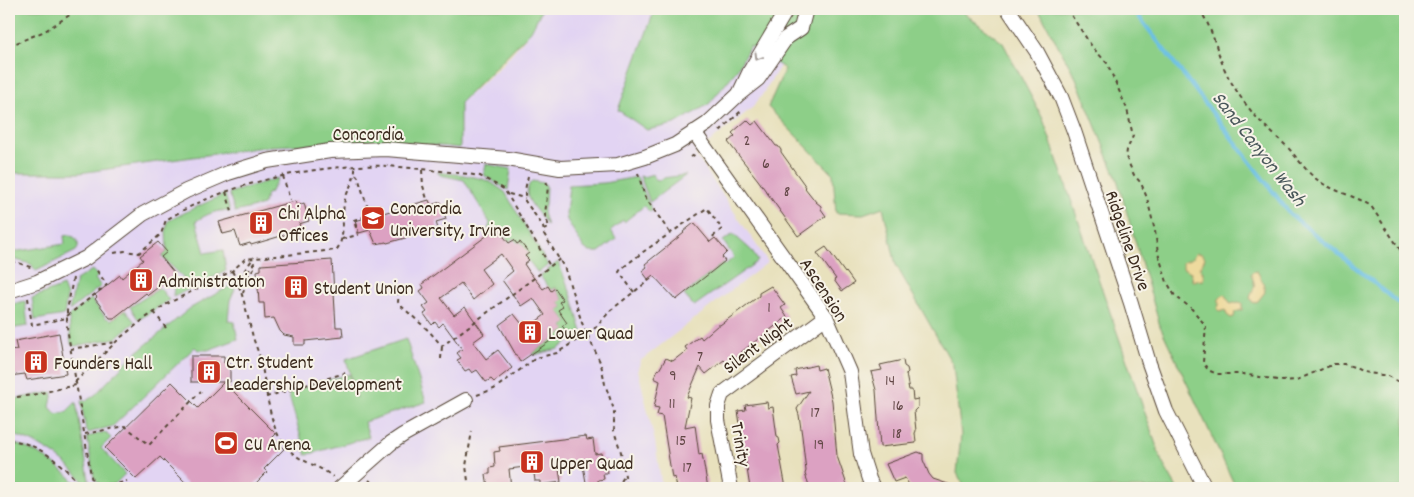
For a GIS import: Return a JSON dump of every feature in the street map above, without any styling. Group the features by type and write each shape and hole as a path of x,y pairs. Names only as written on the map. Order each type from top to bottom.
{"street":[{"name":"Concordia","path":"739,94 750,71 787,9"},
{"name":"Concordia","path":"9,291 37,282 86,258 148,210 211,180 267,161 330,151 386,149 508,159 560,168 618,164 645,157 675,145 707,124 758,79 786,38 801,28 806,9"},
{"name":"Ridgeline Drive","path":"1008,9 1037,52 1061,98 1074,131 1166,411 1205,488"},
{"name":"Ascension","path":"694,132 826,318 850,372 861,454 873,488"},
{"name":"Silent Night","path":"718,406 722,394 826,318"},
{"path":"340,488 403,435 466,400"},
{"name":"Trinity","path":"718,406 718,420 731,488"}],"path":[{"path":"9,46 45,31 79,9"},
{"path":"1066,9 1093,48 1108,63 1127,108 1133,136 1126,158 1134,175 1141,183 1147,198 1158,253 1167,282 1175,296 1191,308 1206,326 1203,362 1208,370 1217,374 1243,374 1282,381 1297,380 1334,364 1344,364 1363,372 1388,376 1405,385"},
{"path":"1199,9 1214,34 1226,73 1253,114 1291,150 1314,178 1330,188 1371,206 1405,257"},
{"path":"108,257 114,253 125,251 139,253 161,234 166,220 226,192 283,176 355,167 386,166 480,176 504,189 550,266"},
{"path":"341,239 358,235 354,220 370,216 355,167"},
{"path":"422,170 423,186 427,199"},
{"path":"9,398 32,395 76,384 117,342 154,312 232,272 245,259 329,252 340,247 344,205 356,173"},
{"path":"638,173 645,197 670,233"},
{"path":"283,176 290,200"},
{"path":"528,176 525,198 543,226 544,234 560,260 572,288 586,334 600,360 605,384 614,410 614,430 621,452 627,488"},
{"path":"544,230 549,227 545,216 548,186 545,179"},
{"path":"226,192 233,216"},
{"path":"509,194 525,198"},
{"path":"634,292 619,272 643,252 707,208 722,229 710,239"},
{"path":"9,244 13,261 30,267 41,293 24,299"},
{"path":"238,282 254,257"},
{"path":"442,346 560,260"},
{"path":"240,277 243,279 254,263 255,267 249,274 243,294"},
{"path":"28,298 32,325 67,317 107,285 94,266 92,268"},
{"path":"232,272 243,294 261,363 266,397 279,438 294,456 328,474 340,488"},
{"path":"68,281 79,275"},
{"path":"466,400 494,389 536,358 557,353 594,329 611,310 653,277"},
{"path":"73,278 67,317 70,349 93,488"},
{"path":"398,291 398,302 400,305 429,331 442,346 441,359"},
{"path":"154,312 166,328"},
{"path":"70,349 117,342"},
{"path":"266,397 345,373"},
{"path":"85,434 125,426 149,445 201,391"},
{"path":"469,488 466,466 472,431"},
{"path":"9,440 16,440 45,453 63,466 83,488"},
{"path":"617,488 625,475"},
{"path":"367,480 372,481 378,488"},
{"path":"103,488 127,482"}],"shaded area":[{"name":"Concordia University, Irvine","path":"542,9 793,9 782,63 762,95 753,107 695,154 768,262 640,361 638,370 655,442 662,488 9,488 9,173 79,173 271,146 391,141 460,148 460,103 500,67 527,36"}],"green space":[{"path":"9,9 542,9 531,31 460,103 460,148 391,141 271,146 79,173 9,173"},
{"path":"655,9 959,9 1003,43 1043,119 1162,462 1177,488 965,488 957,473 961,435 953,365 896,265 883,207 863,214 836,213 833,174 768,107 785,69 750,46 736,71 709,104 675,124 647,130 618,110"},
{"path":"1038,9 1405,9 1405,488 1236,488 1160,326 1117,179 1076,78"},
{"path":"486,164 511,169 508,190 485,176"},
{"path":"437,172 483,179 505,192 548,265 538,273 525,256 529,253 520,241 518,243 513,238 509,242 501,230 496,233 488,230 490,223 464,180 440,175"},
{"path":"653,174 655,179 659,180 686,175 650,202 640,176"},
{"path":"637,177 652,211 650,212 644,206 624,222 623,220 611,230 616,239 599,252 590,252 584,248 567,220 569,185 604,183"},
{"path":"278,178 270,193 267,194 263,205 235,212 229,193"},
{"path":"532,181 546,185 543,213 547,226 527,193"},
{"path":"225,194 230,212 221,211 208,214 196,221 205,253 223,250 226,271 173,297 174,285 184,278 162,257 167,252 166,232 168,221"},
{"path":"733,234 751,250 758,261 694,306 684,295 723,263 725,265 734,257 723,241"},
{"path":"68,235 77,240 78,246 76,251 36,271 31,264 13,259 12,252 65,244 64,236"},
{"path":"558,262 571,294 582,332 558,349 533,355 565,330 563,326 568,322 558,311 563,307 559,302 563,299 555,287 551,290 540,276"},
{"path":"92,270 98,276 95,279 101,286 69,311 76,280"},
{"path":"63,286 67,296 64,315 35,320 32,298"},
{"path":"230,286 235,289 230,300 228,321 234,322 238,339 208,350 198,350 195,347 113,426 88,433 86,431 81,401 86,401 95,395 129,359 189,309"},
{"path":"160,288 169,300 138,319 130,307"},
{"path":"91,299 107,319 111,320 125,310 135,322 116,338 75,346 71,344 69,316"},
{"path":"25,301 28,326 9,329 9,305"},
{"path":"406,339 426,402 364,422 369,437 306,455 288,392 349,374 357,398 346,359"},
{"path":"53,392 50,407 56,414 66,412 76,402 90,486 87,487 71,468 52,453 32,442 9,434 9,400"},
{"path":"105,432 111,438 101,448 125,474 115,484 102,486 94,478 87,437"},
{"path":"9,442 30,449 48,459 65,472 80,488 9,488"}],"sand":[{"path":"1196,253 1202,254 1205,258 1200,268 1204,277 1203,280 1193,281 1191,272 1183,268 1183,262 1192,258"},
{"path":"1257,271 1263,282 1265,292 1258,301 1253,303 1250,298 1254,287 1251,274"},
{"path":"1224,294 1231,304 1242,303 1242,310 1235,312 1234,317 1231,318 1227,315 1225,310 1220,312 1217,309 1219,299"}],"building":[{"path":"747,120 752,125 757,121 776,146 778,146 805,188 821,206 826,216 798,236 728,142 735,136 732,133"},
{"path":"429,200 431,205 441,202 446,219 436,222 438,229 387,243 376,244 370,230 359,233 355,221"},
{"name":"Chi Alpha Offices","path":"295,201 297,206 304,203 309,221 299,224 301,230 251,245 250,243 240,246 235,231 223,234 219,222"},
{"path":"694,223 710,242 715,238 727,252 722,257 725,261 676,300 653,275 648,279 642,271 647,267 645,264"},
{"path":"493,231 496,235 500,232 509,243 514,240 517,244 520,242 529,253 525,256 529,260 524,264 543,289 548,286 551,291 555,288 563,300 559,302 563,307 558,310 567,323 562,326 566,330 520,362 499,325 514,314 526,329 545,315 533,298 521,306 502,280 513,271 501,254 481,269 492,284 473,300 461,283 441,298 454,315 465,307 484,334 473,342 486,359 498,350 512,368 494,382 491,379 486,382 477,370 472,373 469,369 465,371 457,360 461,358 457,353 462,349 443,323 439,327 435,322 432,325 424,314 427,312 423,307 429,303 420,291 424,288 422,284"},
{"name":"Administration","path":"158,242 167,252 161,257 175,274 148,295 146,293 114,318 110,318 95,299 97,297 95,295 120,275 122,278 143,260 140,256"},
{"path":"826,247 854,283 842,291 834,280 836,279 817,253"},
{"name":"Student Union","path":"332,260 336,327 342,327 343,337 305,341 305,345 294,345 294,337 284,335 274,318 265,319 264,303 259,303 257,271 261,270 261,265"},
{"path":"771,286 785,305 781,308 787,317 727,363 724,360 706,374 700,367 687,397 691,398 685,427 695,425 699,455 702,454 708,488 677,488 675,477 672,478 662,416 657,415 659,408 654,407 660,381 654,378 658,369 666,358 673,361 687,350 685,347 700,336 702,339 718,325 759,296 759,293"},
{"name":"Founders Hall","path":"59,333 66,374 27,380 25,374 9,376 9,351 17,350 15,341"},
{"name":"Ctr. Student Leadership Development","path":"191,356 224,356 224,363 230,363 230,382 191,382"},
{"path":"903,360 908,372 906,374 909,390 912,390 913,400 918,399 918,407 914,411 916,443 880,447 876,390 871,372 882,370 880,365"},
{"path":"816,365 817,370 824,368 832,401 837,456 848,488 810,488 805,474 802,436 797,409 809,391 796,394 791,377 796,376 795,370"},
{"name":"CU Arena","path":"172,382 198,408 224,382 276,434 272,438 284,449 264,469 267,472 251,488 191,488 160,457 136,479 105,448"},
{"path":"767,402 768,408 773,407 786,488 750,488 738,411 746,410 745,405"},
{"name":"Upper Quad","path":"586,436 587,440 593,439 595,454 601,453 602,460 606,459 608,473 603,473 604,479 598,480 599,488 587,488 582,460 558,463 561,482 540,485 540,481 535,481 533,466 509,469 511,488 488,488 486,474 490,474 490,468 495,467 494,452 500,451 499,447"},
{"path":"918,452 923,454 923,460 933,479 954,486 954,488 911,488 905,478 894,482 886,464"}],"waterway":[{"name":"Sand Canyon Wash","path":"1133,9 1290,214 1405,308"}],"place":[{"name":"Concordia University, Irvine","path":"373,218"},
{"name":"Chi Alpha Offices","path":"261,223"},
{"name":"Administration","path":"141,280"},
{"name":"Student Union","path":"296,287"},
{"name":"Lower Quad","path":"530,332"},
{"name":"Founders Hall","path":"36,362"},
{"name":"Ctr. Student Leadership Development","path":"209,372"},
{"name":"CU Arena","path":"226,443"},
{"name":"Upper Quad","path":"532,462"}]}
